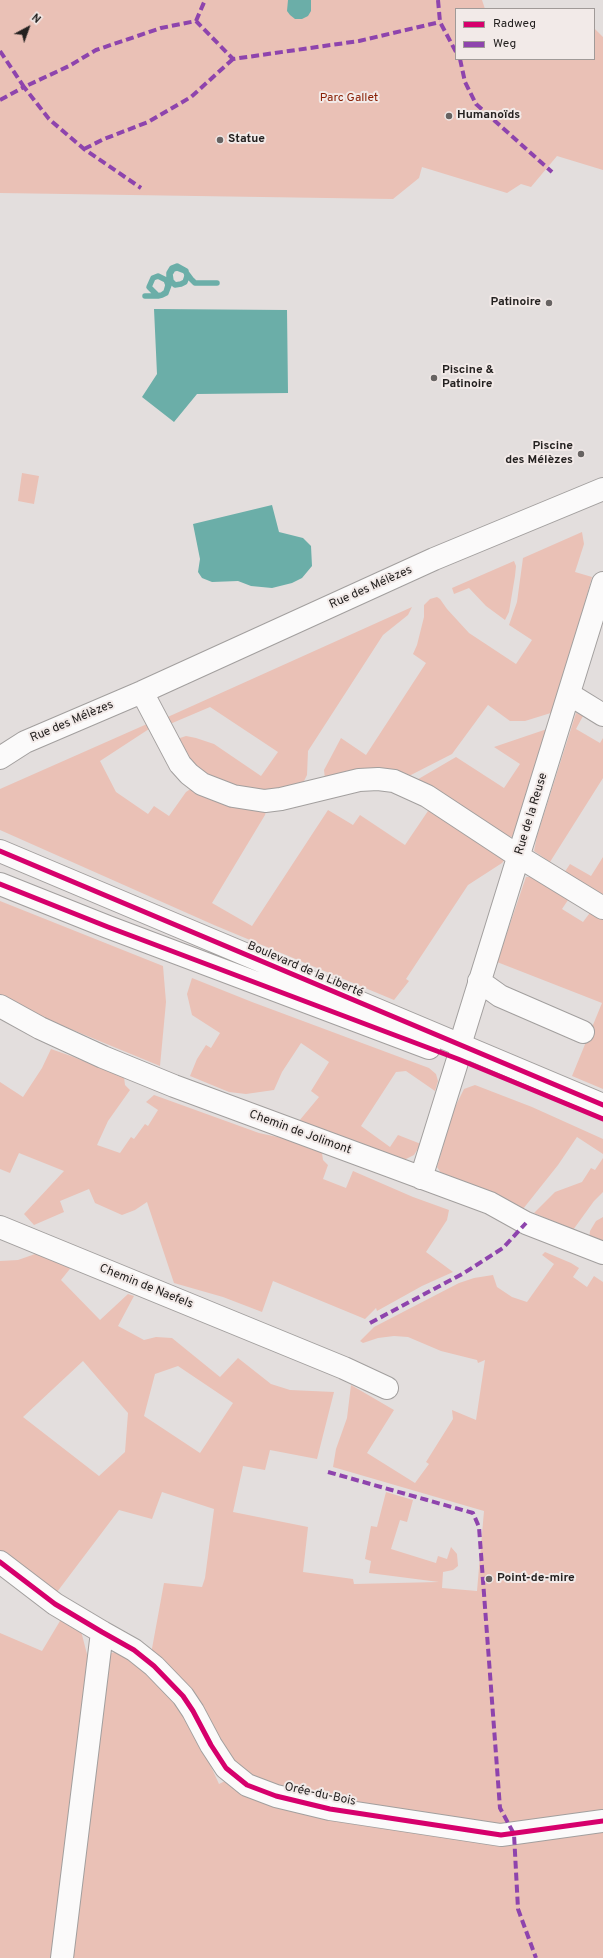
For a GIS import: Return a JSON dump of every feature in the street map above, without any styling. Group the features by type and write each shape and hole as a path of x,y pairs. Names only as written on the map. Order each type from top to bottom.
{"street":[{"name":"Rue des Mélèzes","path":"0,749 25,742 142,692 434,559 603,489"},
{"name":"Rue de la Reuse","path":"421,1178 479,982 603,583"},
{"path":"142,692 180,764 189,774 202,784 221,792 247,799 265,801 281,799 359,780 378,779 394,781 427,796 518,856 603,908"},
{"path":"569,694 603,715"},
{"name":"Rue des Mélèzes","path":"0,758 25,742"},
{"name":"Boulevard de la Liberté","path":"0,851 459,1052 603,1119"},
{"name":"Boulevard de la Liberté","path":"0,884 115,930 459,1052 603,1105"},
{"path":"479,982 500,996 584,1032"},
{"name":"Chemin de Jolimont","path":"0,1006 40,1028 103,1057 174,1086 490,1204 526,1223 603,1253"},
{"name":"Chemin de Naefels","path":"0,1227 344,1368 387,1388"},
{"name":"Orée-du-Bois","path":"0,1562 55,1604 134,1650 154,1666 172,1683 193,1711 211,1745 226,1768 246,1785 276,1796 330,1808 501,1835 603,1820"},
{"path":"62,1958 102,1632"}],"green space":[{"name":"Parc Gallet","path":"0,0 482,0 485,8 455,8 455,60 595,60 595,29 603,37 603,170 557,156 531,187 521,184 507,193 422,167 419,178 393,199 0,193"},
{"path":"22,473 39,476 34,504 18,501"},
{"path":"582,532 584,544 575,572 592,577 554,712 525,721 510,721 488,705 452,754 407,777 396,771 372,768 350,771 325,779 324,770 341,738 366,755 426,663 413,654 417,645 424,617 424,605 430,599 437,597 440,599 469,633 516,664 532,640 509,625 517,602 523,558"},
{"path":"514,561 516,566 515,576 509,612 505,620 486,606 469,588 454,594 452,588"},
{"path":"412,607 408,615 383,635 308,751 307,775 303,783 265,793 207,779 182,757 176,742 180,738 186,736 214,744 261,776 278,752 210,707 170,724 161,720"},
{"path":"576,713 583,716 576,729 600,743 603,738 603,778 550,862 534,851 537,836"},
{"path":"147,724 149,729 100,761 116,792 148,814 154,806 169,816 186,792 192,788 267,808 265,815 212,903 252,926 328,810 353,825 360,815 405,845 430,808 507,857 502,863 468,885 406,979 409,981 394,1000 214,925 0,830 0,789"},
{"path":"550,728 518,834 513,837 504,836 415,781 456,757 504,788 520,764 494,747"},
{"path":"603,857 603,898 564,873 570,864 591,876"},
{"path":"526,877 533,877 570,897 562,909 583,922 592,910 603,919 603,1089 572,1076 602,1003 497,962"},
{"path":"0,901 163,966 166,1002 160,1066 34,1014 0,994"},
{"path":"192,978 429,1068 436,1074 438,1081 435,1091 406,1071 396,1072 361,1126 390,1147 398,1135 421,1144 414,1155 402,1161 299,1121 319,1097 311,1091 329,1062 301,1043 282,1072 274,1090 246,1094 229,1092 190,1076 197,1059 206,1045 211,1048 220,1033 192,1015 187,994"},
{"path":"51,1049 124,1077 125,1085 130,1090 108,1121 97,1145 120,1153 131,1137 134,1139 145,1124 148,1126 158,1110 146,1102 154,1095 259,1133 296,1141 322,1153 323,1160 328,1165 323,1179 346,1188 353,1171 413,1197 449,1210 447,1220 426,1252 453,1272 422,1286 377,1311 376,1308 365,1319 273,1281 262,1312 223,1297 174,1283 147,1202 135,1210 122,1215 95,1203 89,1189 60,1201 64,1212 34,1225 24,1214 64,1171 19,1153 10,1173 0,1169 0,1082 23,1097 42,1068"},
{"path":"475,1085 532,1107 603,1139 603,1154 577,1137 558,1165 523,1209 441,1173 437,1167 453,1111 464,1089"},
{"path":"603,1158 603,1192 594,1201 573,1230 534,1213 555,1192 582,1182 591,1168 595,1170"},
{"path":"603,1217 603,1240 589,1239 590,1231 596,1221"},
{"path":"545,1252 579,1268 573,1277 587,1287 594,1276 603,1282 603,1958 68,1958 108,1654 115,1652 137,1661 188,1716 219,1784 225,1781 248,1791 331,1804 247,1777 151,1654 164,1583 202,1587 205,1578 214,1509 162,1492 152,1519 119,1510 54,1596 0,1557 0,1261 18,1260 38,1253 73,1265 61,1280 100,1320 128,1294 134,1296 118,1326 144,1340 156,1337 172,1338 220,1377 238,1358 271,1384 290,1390 334,1392 317,1459 270,1450 265,1470 243,1466 233,1512 308,1527 303,1572 353,1579 354,1584 439,1582 369,1573 371,1561 365,1559 371,1526 377,1527 386,1492 413,1500 407,1522 400,1520 391,1549 436,1563 438,1556 447,1559 451,1547 457,1554 458,1566 453,1570 443,1572 442,1588 477,1591 484,1511 333,1467 336,1449 347,1418 351,1385 394,1410 367,1453 415,1483 429,1464 426,1462 453,1419 452,1410 476,1420 485,1360 478,1363 477,1360 441,1351 408,1337 394,1336 378,1338 363,1343 360,1341 374,1327 459,1283 474,1278 493,1275 497,1287 512,1297 527,1302 554,1264 542,1255","holes":["83,1361 128,1413 125,1452 99,1476 23,1417","178,1366 233,1403 200,1453 144,1416 155,1374"]},
{"path":"63,1616 81,1631 88,1658 56,1958 0,1958 0,1633 42,1651"}],"water":[{"path":"288,0 311,0 311,11 308,16 302,19 295,19 290,15 287,11"},
{"path":"154,309 287,310 288,393 197,394 174,422 142,397 157,374"},
{"path":"272,505 279,532 303,538 311,546 312,566 302,578 292,583 272,588 251,586 238,581 212,582 202,578 198,572 200,559 193,524"}],"waterway":[{"path":"145,296 156,296 162,295 166,292 168,285 166,280 158,276 153,278 149,287 158,296 162,295 166,293 169,285 169,273 172,268 177,266 186,271 187,276 185,282 175,285 171,281 170,274 173,269 177,268 185,271 191,279 195,283 217,283"}],"marked path":[{"path":"196,21 205,0"},
{"path":"438,0 440,22 455,50"},
{"path":"0,51 24,87 69,66 96,50 161,28 196,21 233,59 359,41 440,22"},
{"path":"84,149 104,139 148,122 191,97 233,59"},
{"path":"460,60 465,82 476,104 552,172"},
{"path":"0,100 24,87 49,119 84,149 141,188"},
{"path":"370,1323 464,1273 503,1248 526,1223"},
{"path":"328,1472 473,1513 479,1527 500,1808 514,1834 518,1909 536,1958"}],"cycle path":[{"path":"0,851 603,1105"},
{"path":"0,884 108,927 458,1059 603,1119"},
{"path":"0,1562 55,1604 134,1650 154,1666 183,1696 226,1768 247,1785 276,1796 330,1809 501,1835 603,1821"}],"place":[{"name":"Humanoïds","path":"449,116"},
{"name":"Statue","path":"220,140"},
{"name":"Patinoire","path":"549,303"},
{"name":"Piscine & Patinoire","path":"434,378"},
{"name":"Piscine des Mélèzes","path":"581,454"},
{"name":"Point-de-mire","path":"489,1579"}]}
